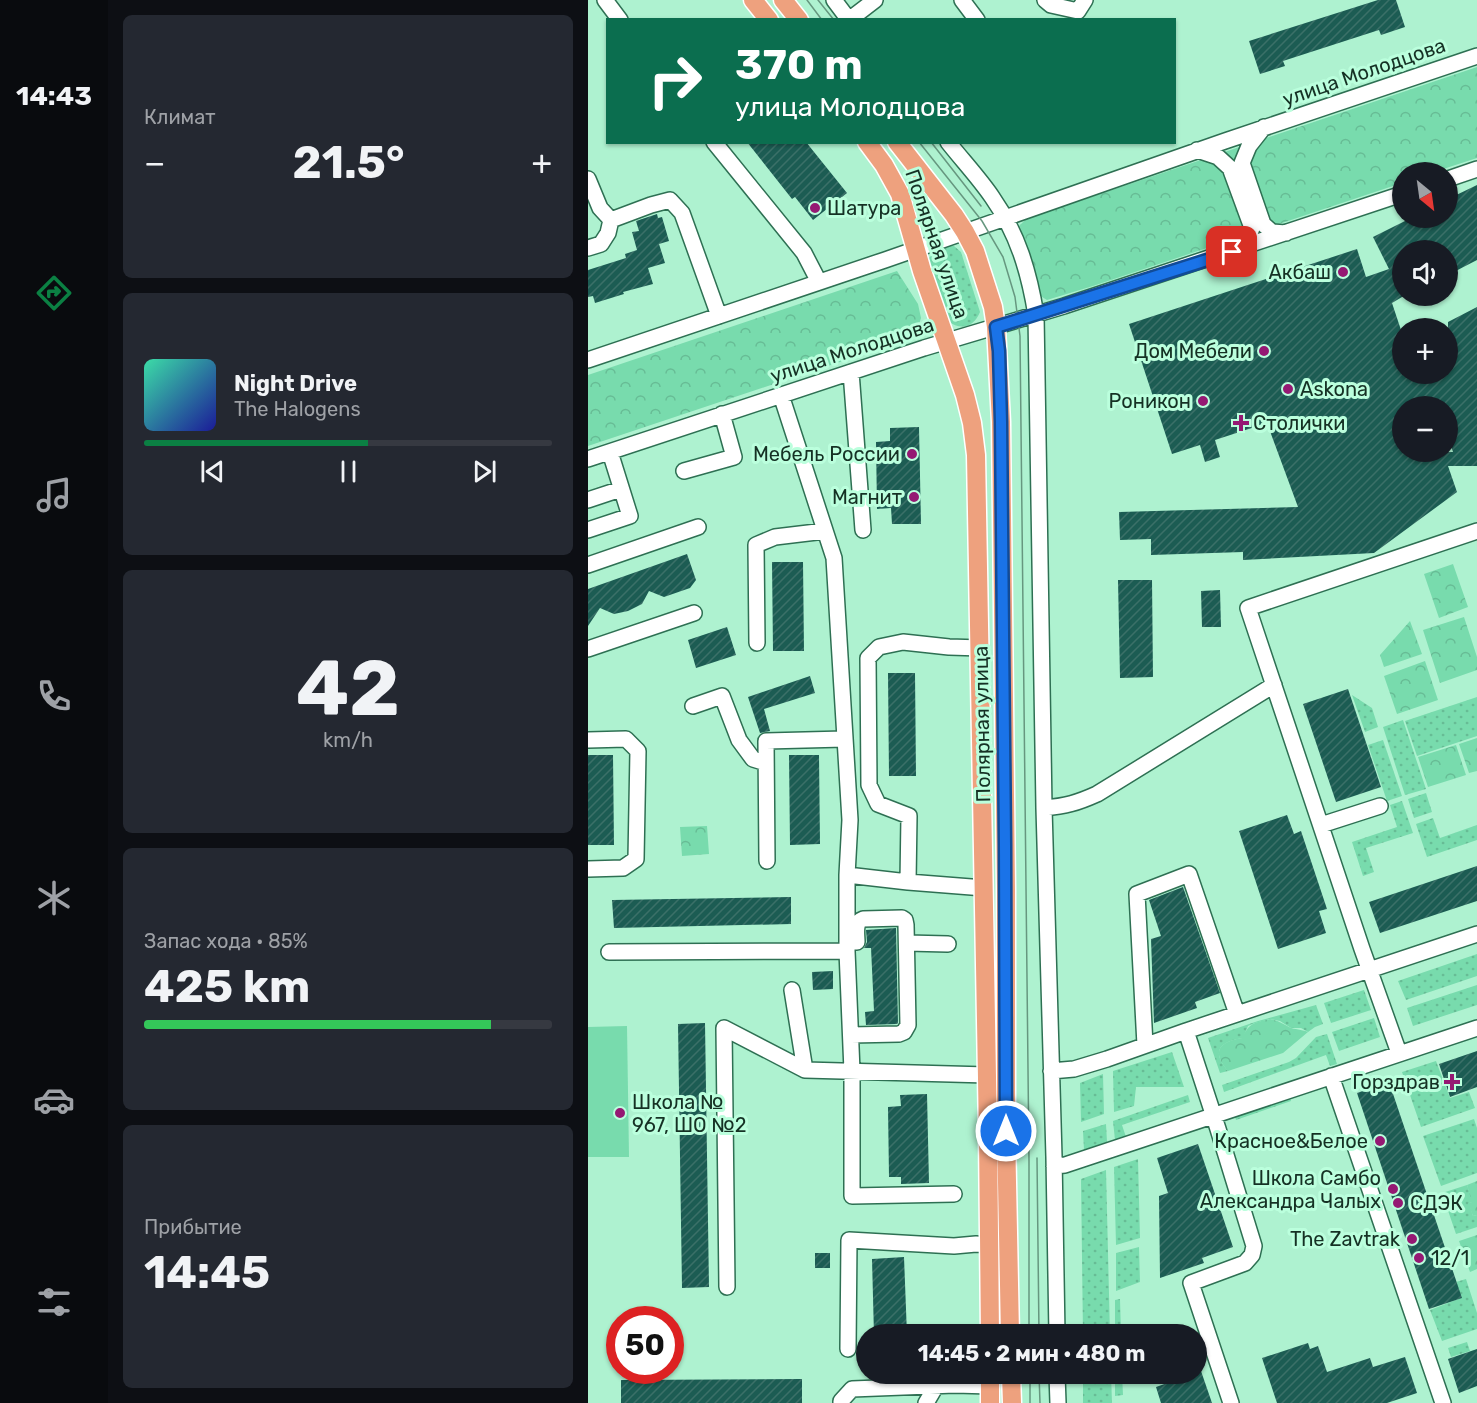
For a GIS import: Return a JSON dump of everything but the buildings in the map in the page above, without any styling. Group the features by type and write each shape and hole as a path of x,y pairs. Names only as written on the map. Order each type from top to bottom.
{"main road":[{"path":"753,0 767,18"},
{"path":"783,0 797,18"},
{"name":"Полярная улица","path":"868,144 884,165 900,194 915,249 972,423 976,455 981,648 990,1324"},
{"name":"Полярная улица","path":"899,144 954,215 975,251 993,307 999,351 1010,1324"},
{"path":"1011,1384 1012,1403"}],"street":[{"path":"605,0 618,18"},
{"path":"834,0 848,18"},
{"path":"852,18 875,0"},
{"path":"962,0 976,18"},
{"path":"1045,0 1050,5 1078,11 1084,0"},
{"name":"улица Молодцова","path":"588,360 1477,56"},
{"name":"улица Молодцова","path":"1264,128 1249,146 1242,163 1263,224 1272,232 1288,233"},
{"path":"716,144 804,253 819,282"},
{"path":"950,144 991,196 1005,218 1026,266 1036,315 1044,808 1057,1324"},
{"path":"1197,150 1218,157 1230,168 1252,228 1247,241 1232,252"},
{"path":"1458,176 1477,169"},
{"path":"588,179 600,208 611,220"},
{"name":"улица Молодцова","path":"588,459 851,372 1232,252 1392,197"},
{"path":"611,220 670,200 682,213 719,316"},
{"path":"588,248 601,244 608,233 611,220"},
{"path":"851,372 863,530"},
{"path":"780,395 834,558 850,820 847,951 852,1071 852,1196 954,1194"},
{"path":"684,471 734,457 722,414"},
{"path":"588,530 630,516 610,452"},
{"path":"588,500 621,489"},
{"path":"588,565 698,527"},
{"path":"757,644 756,545 775,537 825,531"},
{"path":"1399,1053 1248,608 1477,531"},
{"path":"588,649 694,613"},
{"path":"908,882 909,816 878,804 868,785 868,658 879,647 903,642 949,648 981,648"},
{"path":"1044,808 1068,806 1097,794 1274,685"},
{"path":"693,706 722,696 739,740 753,759 766,763"},
{"path":"588,740 626,739 638,751 636,859 623,868 588,869"},
{"path":"766,861 766,741 844,739"},
{"path":"1321,825 1380,806"},
{"path":"1145,1046 1137,894 1189,874 1237,1014"},
{"path":"847,875 984,888"},
{"path":"849,987 855,987 859,982 857,924 859,920 902,918 905,920 907,1029 899,1034 851,1035"},
{"path":"1052,1071 1074,1069 1477,934"},
{"path":"907,943 948,944"},
{"path":"609,952 847,951"},
{"path":"792,990 805,1070"},
{"path":"727,1287 724,1028 805,1070 987,1075"},
{"path":"1054,1166 1065,1165 1477,1028"},
{"path":"1186,1031 1254,1246 1250,1259 1245,1263 1191,1283 1231,1403"},
{"path":"1331,1076 1443,1403"},
{"path":"848,1349 849,1240 954,1246 989,1245"},
{"path":"1057,1384 1058,1403"},
{"path":"841,1403 852,1389 936,1386 990,1388"},
{"path":"926,1403 936,1386"}],"green space":[{"path":"1477,67 1477,158 1458,164 1458,162 1392,162 1392,186 1047,300 1039,293 1019,226 1026,219"},
{"path":"946,246 954,246 961,252 980,312 967,326 958,326 948,321 929,264 929,258"},
{"path":"897,271 918,304 921,318 915,337 588,446 588,375"},
{"path":"1453,564 1468,607 1439,618 1424,574"},
{"path":"1464,617 1477,657 1477,670 1440,683 1423,630"},
{"path":"1410,621 1422,654 1384,667 1380,655"},
{"path":"1425,661 1438,700 1397,714 1384,676"},
{"path":"1352,695 1372,708 1378,727 1365,732"},
{"path":"1477,697 1477,736 1417,756 1405,721"},
{"path":"1403,720 1426,789 1405,795 1383,727"},
{"path":"1477,738 1477,771 1469,773 1459,744"},
{"path":"1383,740 1402,796 1387,801 1368,745"},
{"path":"1456,745 1466,775 1428,787 1418,757"},
{"path":"1426,793 1432,812 1414,818 1408,799"},
{"path":"1402,801 1413,833 1366,848 1374,872 1363,876 1352,842 1397,827 1390,805"},
{"path":"1433,818 1440,838 1477,825 1477,840 1427,857 1416,824"},
{"path":"707,826 709,854 682,856 680,827"},
{"path":"1477,954 1477,976 1406,1000 1398,981"},
{"path":"1477,985 1477,1005 1413,1026 1407,1008"},
{"path":"1364,990 1371,1010 1331,1023 1324,1003"},
{"path":"1316,1005 1323,1024 1308,1032 1270,1019 1248,1026 1243,1038 1228,1042 1220,1048 1220,1058 1228,1071 1220,1073 1208,1038 1258,1021"},
{"path":"1374,1018 1380,1037 1339,1051 1332,1032"},
{"path":"1270,1019 1308,1032 1283,1053 1228,1071 1220,1058 1220,1048 1228,1042 1242,1038 1253,1024"},
{"path":"627,1026 629,1157 588,1157 588,1027"},
{"path":"1327,1034 1337,1064 1330,1066 1326,1055 1224,1092 1222,1085 1289,1062 1296,1058 1316,1037"},
{"path":"1172,1052 1184,1087 1136,1087 1134,1106 1114,1112 1113,1071"},
{"path":"1436,1061 1450,1098 1469,1092 1475,1108 1421,1127 1402,1072"},
{"path":"1103,1074 1104,1114 1081,1122 1080,1083"},
{"path":"1188,1095 1190,1102 1122,1125 1126,1137 1115,1140 1113,1121"},
{"path":"1290,1098 1291,1101 1236,1120 1235,1117"},
{"path":"1474,1119 1477,1128 1477,1173 1441,1186 1423,1136"},
{"path":"1106,1124 1107,1142 1084,1150 1083,1131"},
{"path":"1138,1159 1140,1238 1116,1245 1114,1167"},
{"path":"1106,1170 1110,1324 1083,1324 1081,1179"},
{"path":"1477,1181 1477,1215 1473,1216 1468,1203 1472,1202 1467,1185"},
{"path":"1467,1185 1473,1202 1469,1203 1473,1216 1477,1215 1477,1227 1456,1234 1442,1193"},
{"path":"1477,1235 1477,1269 1470,1272 1459,1241"},
{"path":"1139,1247 1140,1282 1116,1291 1116,1253"},
{"path":"1466,1279 1477,1313 1477,1329 1442,1341 1430,1310 1461,1298 1456,1282"},
{"path":"1120,1299 1121,1324 1115,1324 1115,1300"},
{"path":"1467,1342 1470,1351 1451,1357 1448,1348"},
{"path":"1083,1384 1111,1384 1112,1403 1083,1403"},
{"path":"1115,1384 1122,1384 1123,1395 1115,1396"}],"tram line":[{"path":"807,0 820,18"},
{"path":"818,0 832,18"},
{"path":"921,144 982,221 1003,257 1015,297 1020,336 1029,1324"},
{"path":"933,144 981,206"},
{"path":"1037,1158 1039,1324"},
{"path":"1030,1384 1030,1403"},
{"path":"1039,1384 1040,1403"}],"place":[{"name":"Шатура","path":"815,208"},
{"name":"Акбаш","path":"1343,272"},
{"name":"Дом Мебели","path":"1264,351"},
{"name":"Askona","path":"1288,389"},
{"name":"Роникон","path":"1203,401"},
{"name":"Столички","path":"1241,423"},
{"name":"Мебель России","path":"912,454"},
{"name":"Магнит","path":"914,497"},
{"name":"Горздрав","path":"1452,1082"},
{"name":"Школа № 967, ШО №2","path":"620,1113"},
{"name":"Красное&Белое","path":"1380,1141"},
{"name":"Школа Самбо Александра Чалых","path":"1393,1189"},
{"name":"СДЭК","path":"1398,1203"},
{"name":"The Zavtrak","path":"1412,1239"},
{"name":"12/1","path":"1419,1258"}],"route":[{"path":"1006,1131 1001,422 996,327 1232,252"}]}
